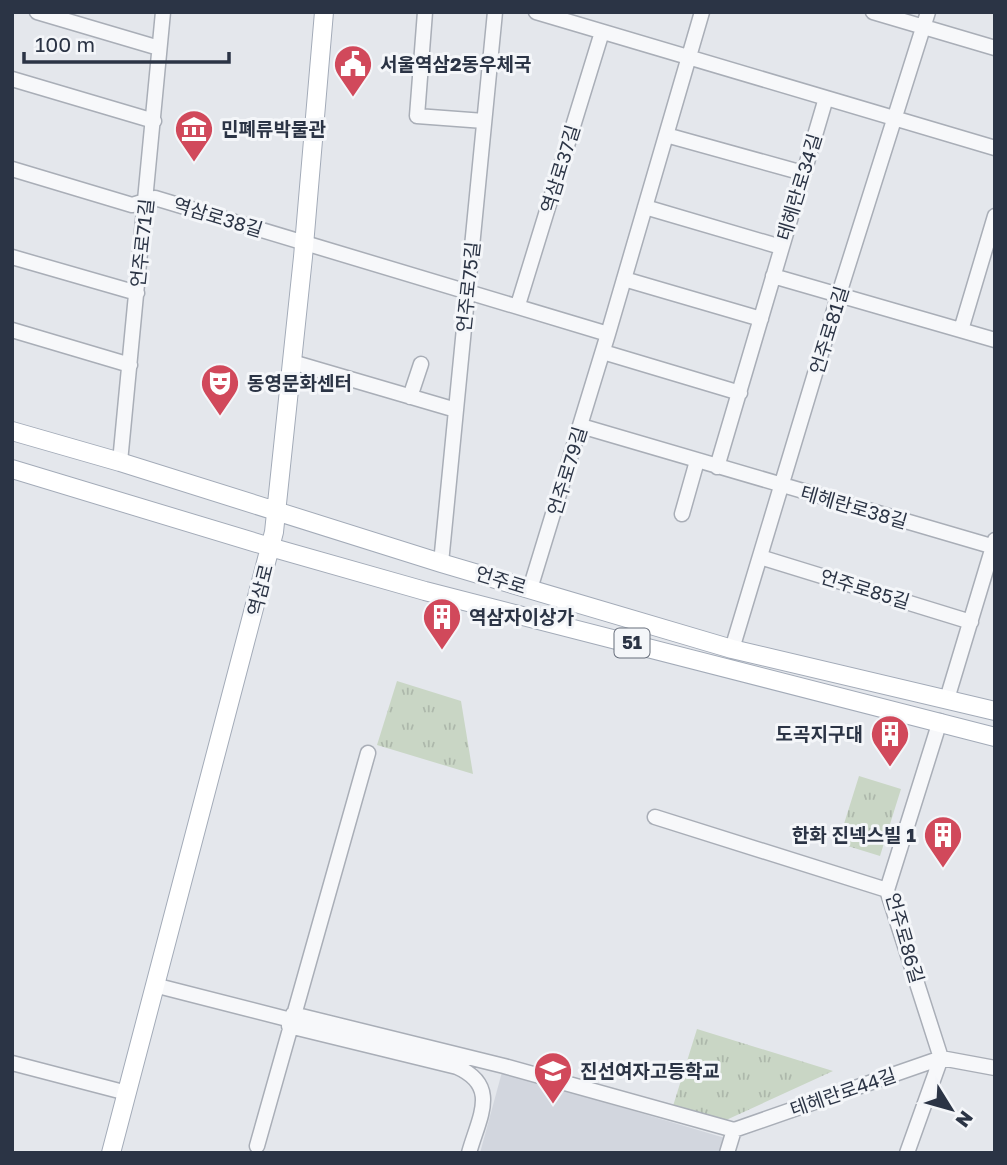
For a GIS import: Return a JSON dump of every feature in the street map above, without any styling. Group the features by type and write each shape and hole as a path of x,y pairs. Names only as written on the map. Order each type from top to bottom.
{"main road":[{"name":"역삼로","path":"111,1153 270,547 277,511 324,12"},
{"name":"언주로","path":"12,431 120,462 440,563 732,649 995,711"},
{"name":"언주로","path":"12,469 425,591 995,737"}],"street":[{"path":"37,12 159,48"},
{"name":"언주로71길","path":"120,462 163,12"},
{"path":"425,12 417,116 484,121"},
{"name":"언주로75길","path":"440,563 495,12"},
{"path":"536,12 995,148"},
{"name":"언주로79길","path":"530,589 581,426 702,12"},
{"path":"873,12 995,48"},
{"name":"언주로81길","path":"732,649 839,294 928,12"},
{"name":"역삼로37길","path":"518,305 602,32"},
{"path":"12,79 154,121"},
{"name":"테헤란로34길","path":"773,276 826,98"},
{"path":"666,135 803,173"},
{"name":"역삼로38길","path":"12,169 132,205 146,203 155,198 303,243"},
{"path":"645,207 781,247"},
{"path":"961,330 995,216"},
{"path":"303,243 468,290 608,334"},
{"path":"12,257 137,293"},
{"path":"717,467 773,276 995,341"},
{"path":"624,279 761,320"},
{"path":"12,330 130,365"},
{"path":"603,352 740,393"},
{"path":"292,362 456,410"},
{"path":"411,397 421,363"},
{"name":"테헤란로38길","path":"581,426 782,486 993,543"},
{"path":"682,514 697,461"},
{"path":"947,699 993,543"},
{"name":"언주로85길","path":"760,557 971,622"},
{"name":"언주로86길","path":"940,721 887,890 942,1058"},
{"path":"257,1146 368,752"},
{"path":"655,817 887,890"},
{"path":"154,985 291,1020 468,1072 478,1079 483,1088 484,1100 469,1153"},
{"path":"291,1020 504,1066 734,1130 727,1153"},
{"path":"907,1153 942,1058"},
{"name":"테헤란로44길","path":"734,1130 942,1058 995,1068"},
{"path":"12,1063 127,1093"}],"shaded area":[{"name":"진선여자고등학교","path":"502,1072 725,1138 720,1153 480,1153"}],"green space":[{"path":"397,681 461,701 473,774 377,745"},
{"path":"859,776 901,789 880,856 838,843"},
{"path":"697,1029 833,1071 724,1121 673,1106"}],"place":[{"name":"서울역삼2동우체국","path":"353,98"},
{"name":"민폐류박물관","path":"194,163"},
{"name":"동영문화센터","path":"220,417"},
{"name":"역삼자이상가","path":"442,651"},
{"name":"도곡지구대","path":"890,768"},
{"name":"한화 진넥스빌 1","path":"943,869"},
{"name":"진선여자고등학교","path":"553,1105"}]}
